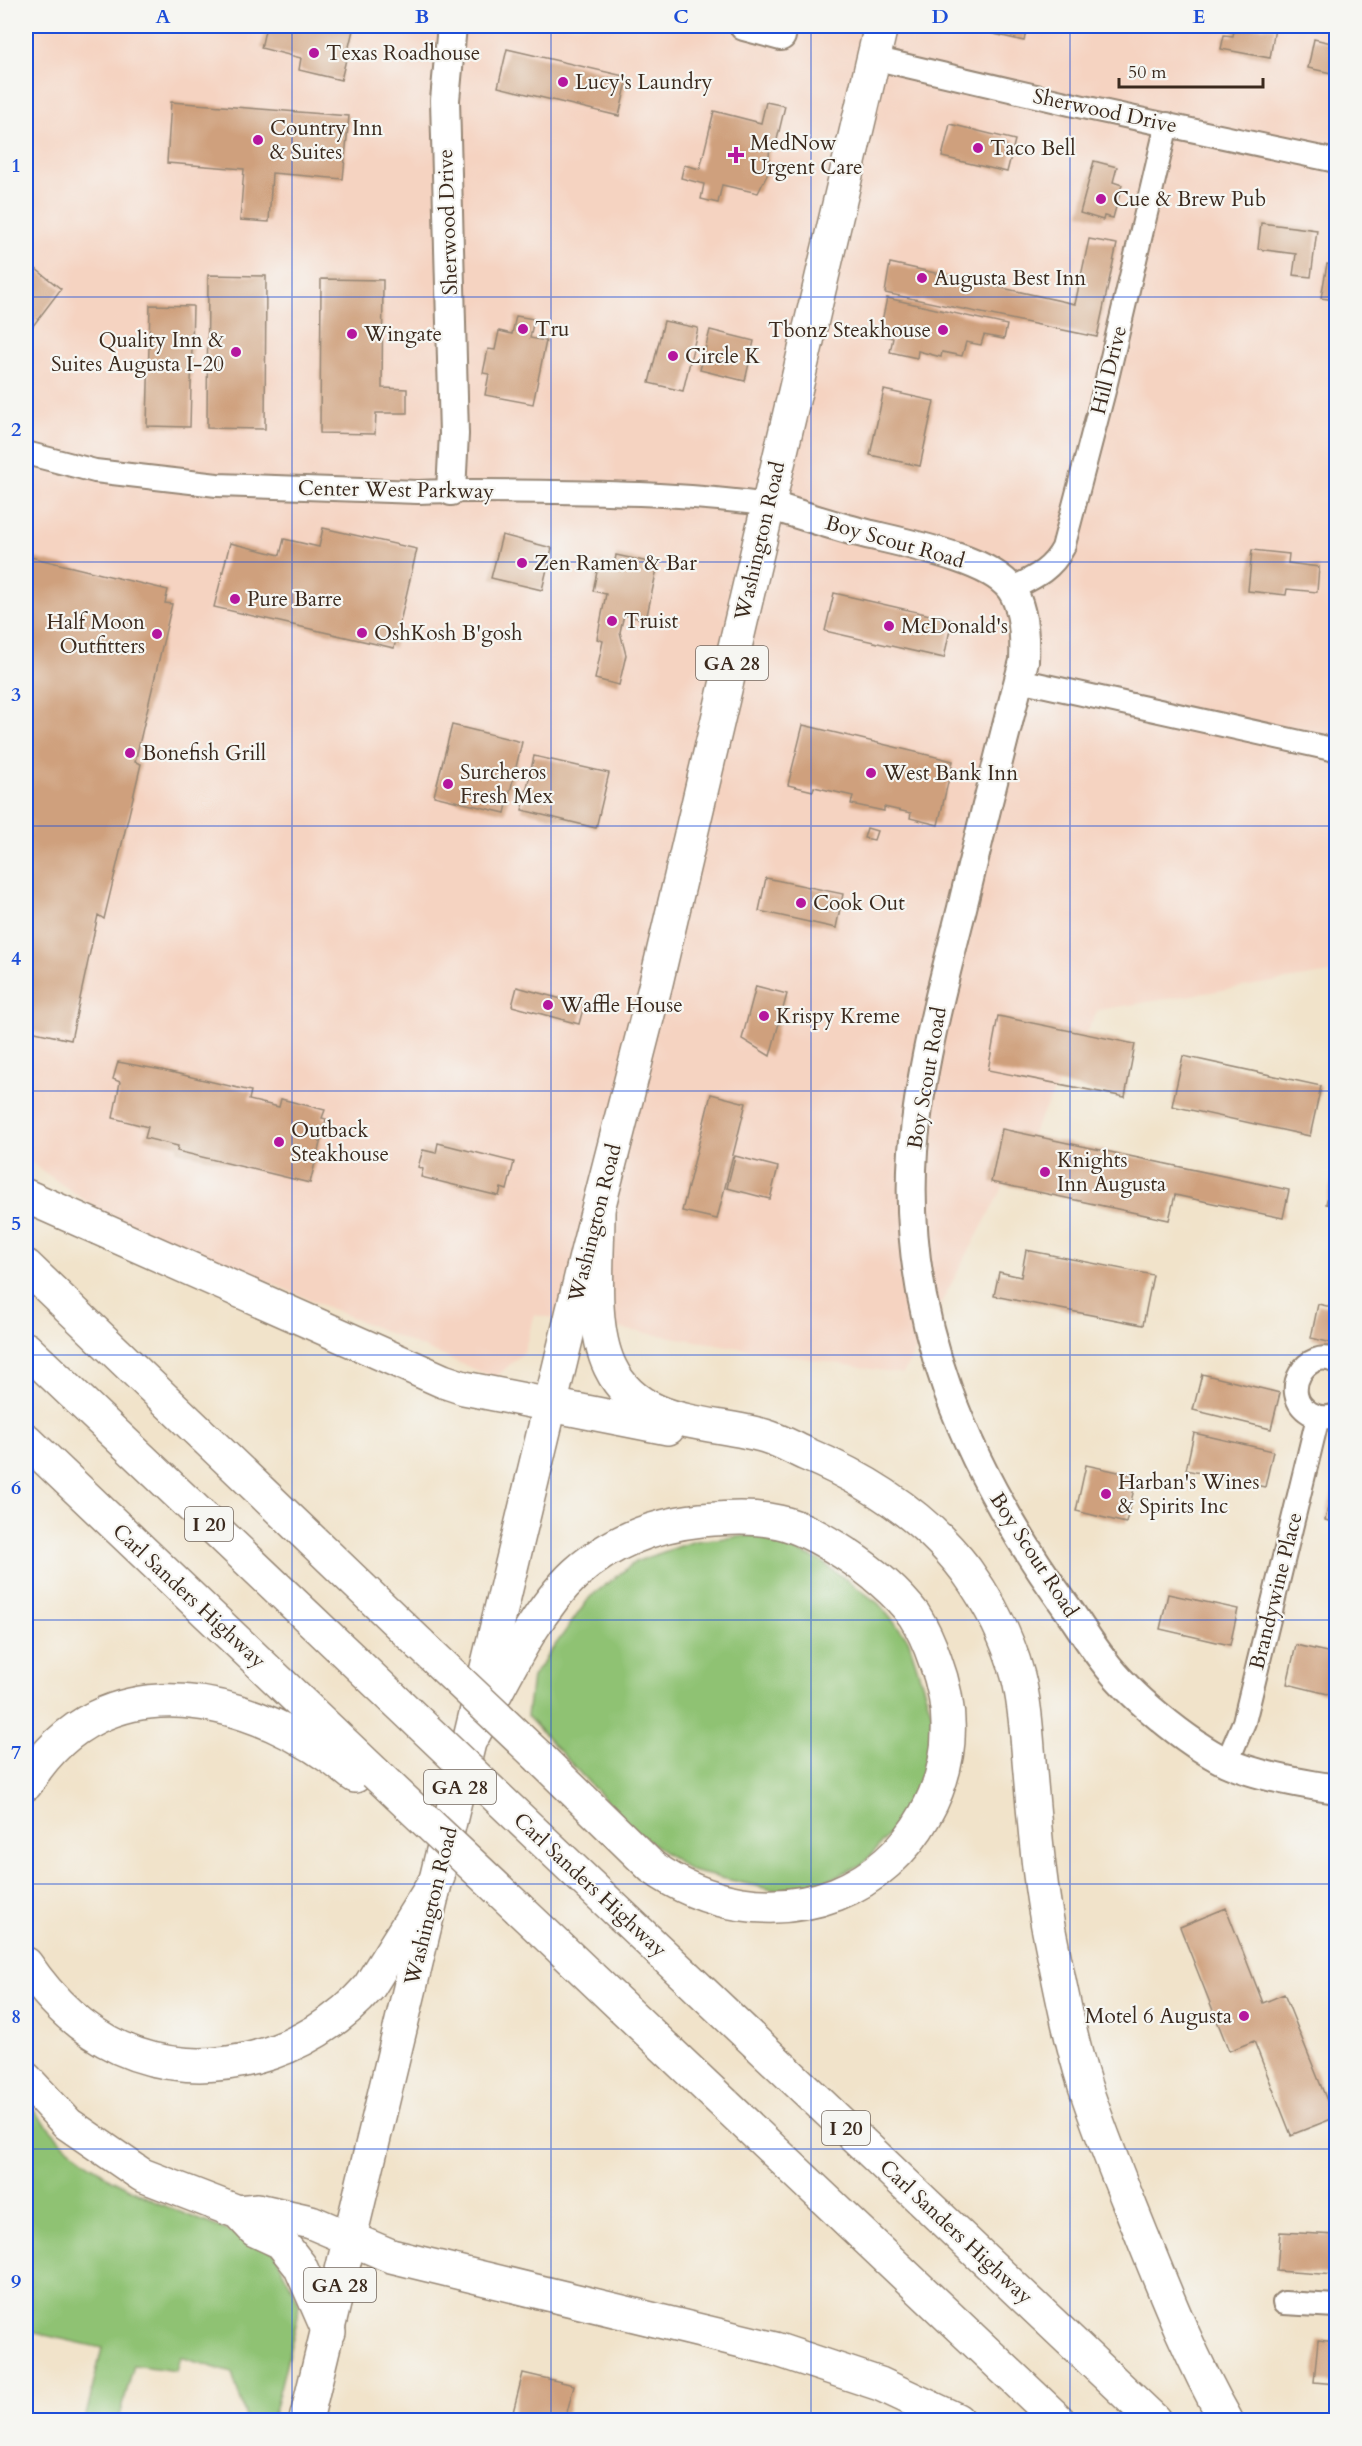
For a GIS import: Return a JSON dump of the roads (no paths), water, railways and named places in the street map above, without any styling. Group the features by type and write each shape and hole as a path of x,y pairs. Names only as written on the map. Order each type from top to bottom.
{"main road":[{"name":"Washington Road","path":"306,2421 551,1405 656,983 881,26"},
{"path":"26,1196 412,1369 464,1388 766,1447 847,1471"},
{"path":"598,1212 600,1338 612,1371 629,1394 645,1407 663,1415 766,1436 847,1471 880,1491 920,1521 944,1544 967,1572 987,1602 1003,1633 1019,1680 1049,1934 1066,2016 1084,2083 1103,2137 1169,2301 1226,2421"},
{"path":"26,1266 421,1645 539,1757 633,1849 670,1880 691,1891 746,1905 796,1905 845,1891 868,1878 901,1849 919,1827 932,1803 942,1777 949,1748 950,1726 947,1700 930,1645 915,1617 895,1593 866,1567 812,1534 780,1522 754,1518 680,1522 653,1528 604,1551 576,1574 555,1596 537,1621 472,1737"},
{"name":"Carl Sanders Highway","path":"26,1349 1154,2421"},
{"name":"Carl Sanders Highway","path":"26,1440 373,1781 508,1899 1058,2421"},
{"path":"26,1784 35,1769 74,1730 122,1707 144,1701 191,1701 221,1706 272,1724 373,1781"},
{"path":"26,1964 61,2008 121,2049 150,2058 220,2064 270,2055 320,2030 356,2002 369,1987 438,1877"},
{"path":"26,2079 68,2124 142,2175 238,2212 255,2230 281,2242 300,2266 329,2332"},
{"path":"238,2212 258,2210 311,2222 391,2256 775,2349 880,2384 957,2421"}],"street":[{"name":"Sherwood Drive","path":"451,490 454,434 445,100 452,26"},
{"path":"744,26 781,36"},
{"name":"Sherwood Drive","path":"873,58 1083,107 1336,161"},
{"name":"Hill Drive","path":"1011,589 1056,562 1063,548 1105,387 1167,124"},
{"name":"Center West Parkway","path":"26,453 95,471 217,485 418,492 451,490 608,493 720,498 769,505"},
{"name":"Boy Scout Road","path":"769,505 844,528 956,557 995,575 1011,589 1018,607 1025,640 1024,661 951,951 917,1113 913,1155 914,1240 924,1303 936,1358 964,1437 1010,1525 1038,1568 1104,1662 1126,1685 1179,1732 1227,1762 1295,1783 1336,1789"},
{"path":"1019,680 1336,750"},
{"name":"Brandywine Place","path":"1227,1762 1244,1722 1327,1416 1302,1408 1295,1391 1297,1378 1308,1364 1320,1359 1336,1362"},
{"path":"1284,2303 1336,2306"}],"place":[{"name":"Texas Roadhouse","path":"314,53"},
{"name":"Lucy's Laundry","path":"563,82"},
{"name":"Country Inn & Suites","path":"258,140"},
{"name":"Taco Bell","path":"978,148"},
{"name":"MedNow Urgent Care","path":"736,155"},
{"name":"Cue & Brew Pub","path":"1101,199"},
{"name":"Augusta Best Inn","path":"922,278"},
{"name":"Tru","path":"523,329"},
{"name":"Tbonz Steakhouse","path":"943,330"},
{"name":"Wingate","path":"352,334"},
{"name":"Quality Inn & Suites Augusta I-20","path":"236,352"},
{"name":"Circle K","path":"673,356"},
{"name":"Zen Ramen & Bar","path":"522,563"},
{"name":"Pure Barre","path":"235,599"},
{"name":"Truist","path":"612,621"},
{"name":"McDonald's","path":"889,626"},
{"name":"OshKosh B'gosh","path":"362,633"},
{"name":"Half Moon Outfitters","path":"157,634"},
{"name":"Bonefish Grill","path":"130,753"},
{"name":"West Bank Inn","path":"871,773"},
{"name":"Surcheros Fresh Mex","path":"448,784"},
{"name":"Cook Out","path":"801,903"},
{"name":"Waffle House","path":"548,1005"},
{"name":"Krispy Kreme","path":"764,1016"},
{"name":"Outback Steakhouse","path":"279,1142"},
{"name":"Knights Inn Augusta","path":"1045,1172"},
{"name":"Harban's Wines & Spirits Inc","path":"1106,1494"},
{"name":"Motel 6 Augusta","path":"1244,2016"}]}
